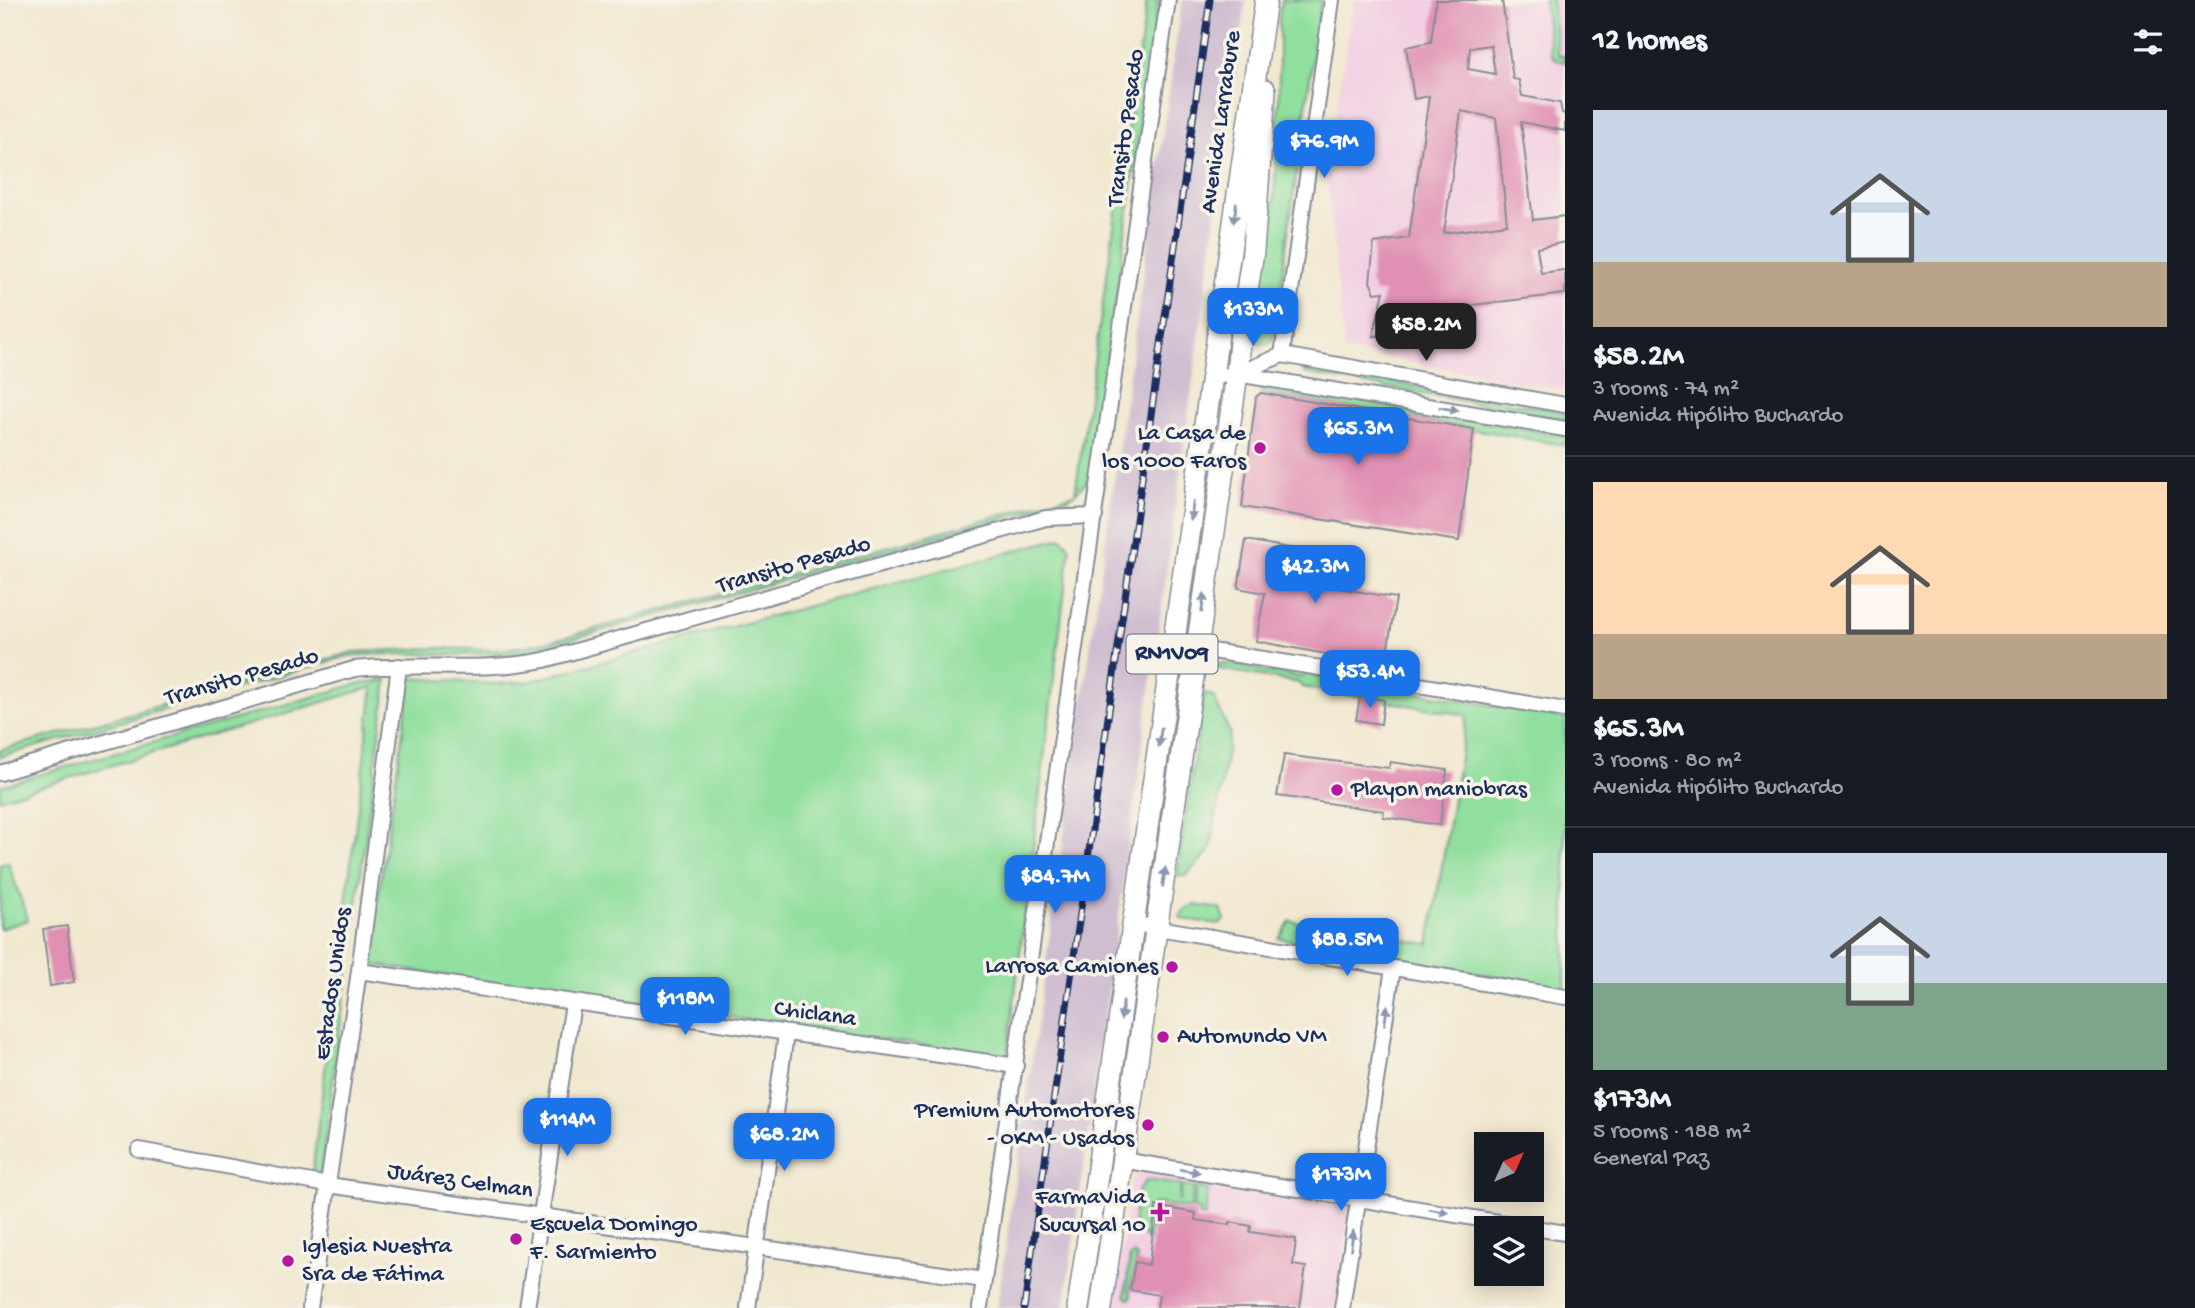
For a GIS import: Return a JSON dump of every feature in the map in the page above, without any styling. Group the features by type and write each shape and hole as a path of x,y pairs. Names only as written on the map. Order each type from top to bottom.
{"main road":[{"name":"Avenida Larrabure","path":"1101,1308 1253,251 1267,55 1266,0"},
{"name":"Avenida Larrabure","path":"1078,1308 1266,0"}],"street":[{"name":"Transito Pesado","path":"0,773 354,669 399,666 496,667 544,660 1046,518 1095,516 1168,0"},
{"path":"1282,355 1332,0"},
{"path":"1212,377 1237,373 1282,355 1565,405"},
{"path":"1237,373 1565,429"},
{"path":"980,1308 1095,516"},
{"path":"1173,645 1565,710"},
{"name":"Estados Unidos","path":"310,1308 359,971 399,666"},
{"path":"1135,924 1565,997"},
{"path":"1342,1308 1393,968"},
{"name":"Chiclana","path":"359,971 1016,1066"},
{"path":"527,1308 573,1003"},
{"path":"748,1308 786,1034"},
{"name":"Juárez Celman","path":"139,1150 328,1185 984,1280"},
{"path":"1122,1160 1565,1233"}],"shaded area":[{"path":"1182,0 1246,0 1064,1308 997,1308"},
{"path":"1354,0 1565,0 1565,390 1344,350 1326,170"},
{"path":"1145,1172 1344,1206 1349,1215 1335,1308 1113,1308 1132,1182 1135,1176"}],"green space":[{"path":"1147,0 1158,0 1091,474 1075,493"},
{"path":"1282,0 1321,0 1273,339 1269,344 1256,343 1253,338 1274,202 1279,100 1279,17"},
{"path":"1544,0 1552,0 1558,55 1565,56 1565,62 1556,60 1551,54"},
{"path":"1238,255 1242,255 1227,364 1222,364"},
{"path":"1305,367 1565,412 1565,419 1304,373 1302,370"},
{"path":"1262,384 1565,436 1565,445 1261,393"},
{"path":"1219,388 1223,389 1189,626 1185,626"},
{"path":"1074,494 1063,502 522,653 349,656 0,757 0,750 353,652 436,648 496,650 555,640"},
{"path":"1062,538 1070,548 1007,1058 368,964 411,678 496,684 531,681"},
{"path":"1220,663 1301,677 1307,673 1565,718 1565,989 1279,938 1290,921 1429,944 1467,715 1302,687 1299,683 1219,669"},
{"path":"387,680 320,1176 311,1182 373,687 0,799 0,786 354,685"},
{"path":"1177,689 1182,690 1152,912 1147,911"},
{"path":"1204,693 1213,696 1230,733 1211,847 1185,876 1179,876 1177,873"},
{"path":"8,862 28,920 0,929 0,865"},
{"path":"1194,905 1221,909 1225,920 1218,924 1180,917 1184,910"},
{"path":"1138,950 1143,950 1114,1154 1109,1153"},
{"path":"1147,1180 1180,1185 1179,1201 1182,1186 1194,1188 1190,1209 1153,1203 1148,1241 1133,1221 1139,1189"},
{"path":"1105,1186 1109,1186 1092,1308 1087,1308"},
{"path":"1196,1188 1208,1190 1205,1216 1199,1216 1200,1210 1193,1209"},
{"path":"1133,1254 1137,1257 1129,1299 1125,1296 1130,1257"}],"building":[{"path":"1436,0 1502,0 1513,79 1519,80 1522,96 1560,103 1562,113 1565,114 1565,131 1521,122 1533,220 1565,216 1565,242 1537,248 1541,273 1565,270 1565,294 1414,312 1416,332 1373,336 1384,292 1375,293 1370,282 1374,243 1409,238 1429,96 1414,99 1406,47 1431,42","holes":["1491,45 1495,74 1468,69 1470,48","1461,111 1496,118 1507,224 1444,233"]},
{"path":"1261,393 1474,429 1459,541 1242,507 1256,397"},
{"path":"1246,540 1338,557 1332,587 1396,598 1385,665 1256,641 1265,593 1238,588"},
{"path":"1360,696 1384,700 1381,724 1356,720"},
{"path":"1284,755 1389,768 1391,762 1447,770 1440,825 1383,817 1384,811 1277,796"},
{"path":"67,926 74,982 50,986 43,929"},
{"path":"1156,1206 1196,1213 1195,1220 1230,1225 1230,1222 1251,1226 1250,1232 1296,1239 1293,1265 1306,1267 1300,1308 1157,1308 1159,1295 1130,1290 1135,1262 1149,1265"}],"railway":[{"path":"1024,1308 1210,0"}],"place":[{"name":"La Casa de los 1000 Faros","path":"1260,448"},
{"name":"Playon maniobras","path":"1337,790"},
{"name":"Larrosa Camiones","path":"1172,967"},
{"name":"Automundo VM","path":"1163,1037"},
{"name":"Premium Automotores - 0KM - Usados","path":"1148,1125"},
{"name":"FarmaVida Sucursal 10","path":"1160,1212"},
{"name":"Escuela Domingo F. Sarmiento","path":"516,1239"},
{"name":"Iglesia Nuestra Sra de Fátima","path":"288,1261"}]}
